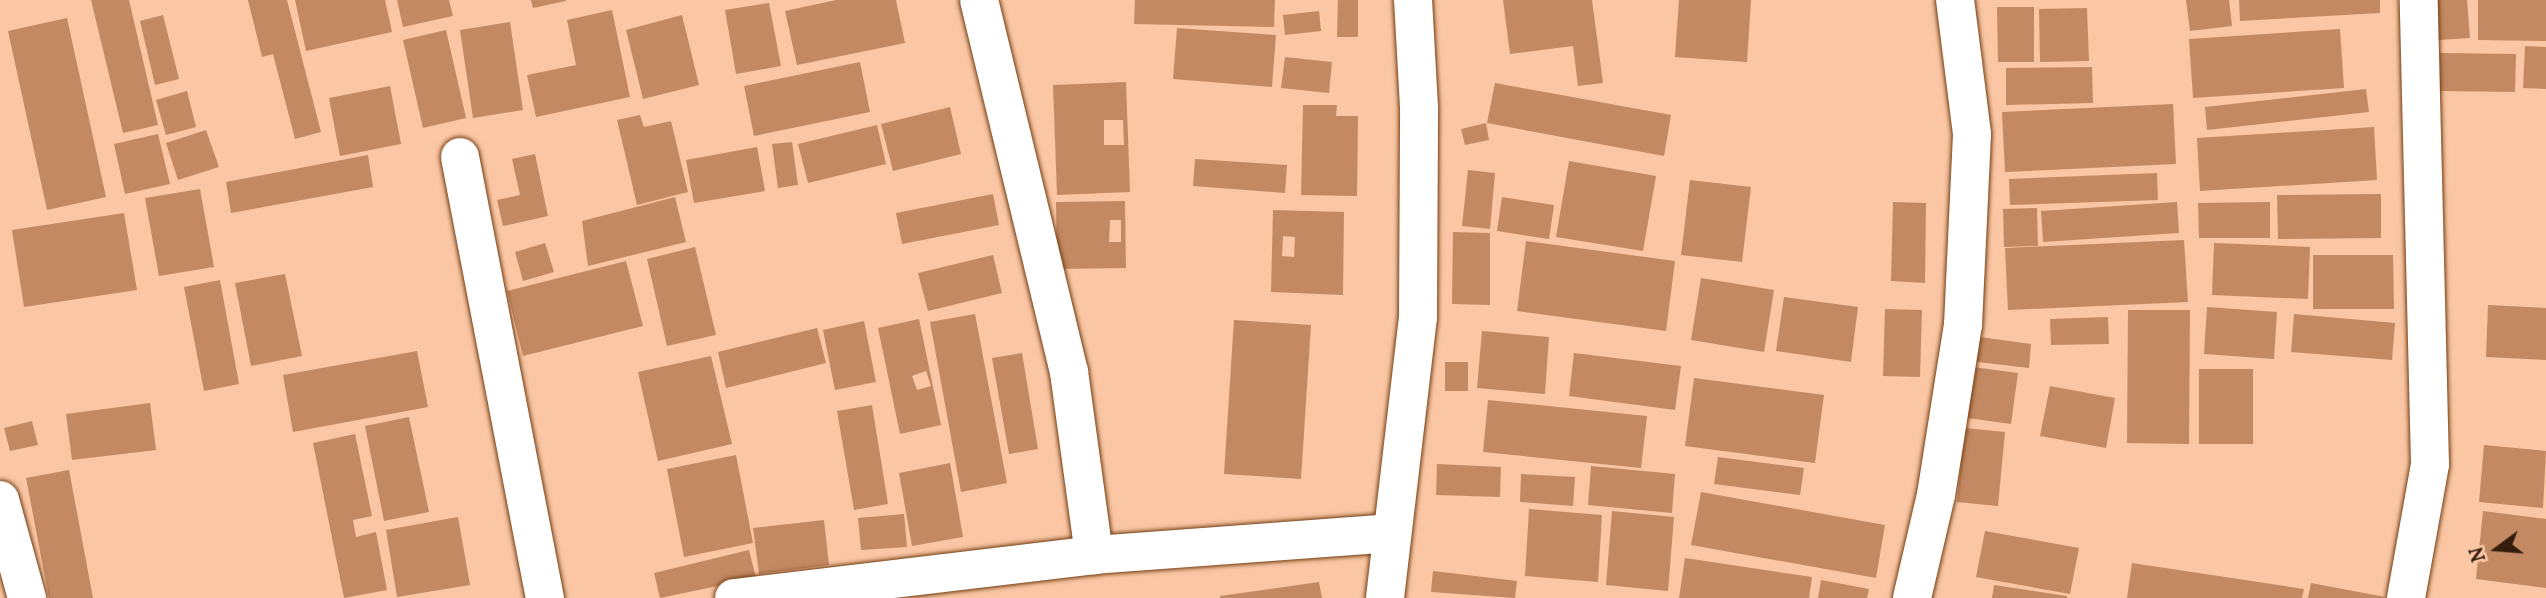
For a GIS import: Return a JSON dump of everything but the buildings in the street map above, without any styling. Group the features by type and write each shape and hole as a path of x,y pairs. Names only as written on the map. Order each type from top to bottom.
{"street":[{"path":"979,0 1069,372 1094,555"},
{"path":"1385,598 1418,317 1419,107 1413,0"},
{"path":"1912,598 1936,495 1963,324 1972,134 1955,0"},
{"path":"2406,598 2430,464 2418,0"},
{"path":"460,157 545,598"},
{"path":"0,500 27,598"},
{"path":"734,598 856,590 1094,555 1391,533"}]}
